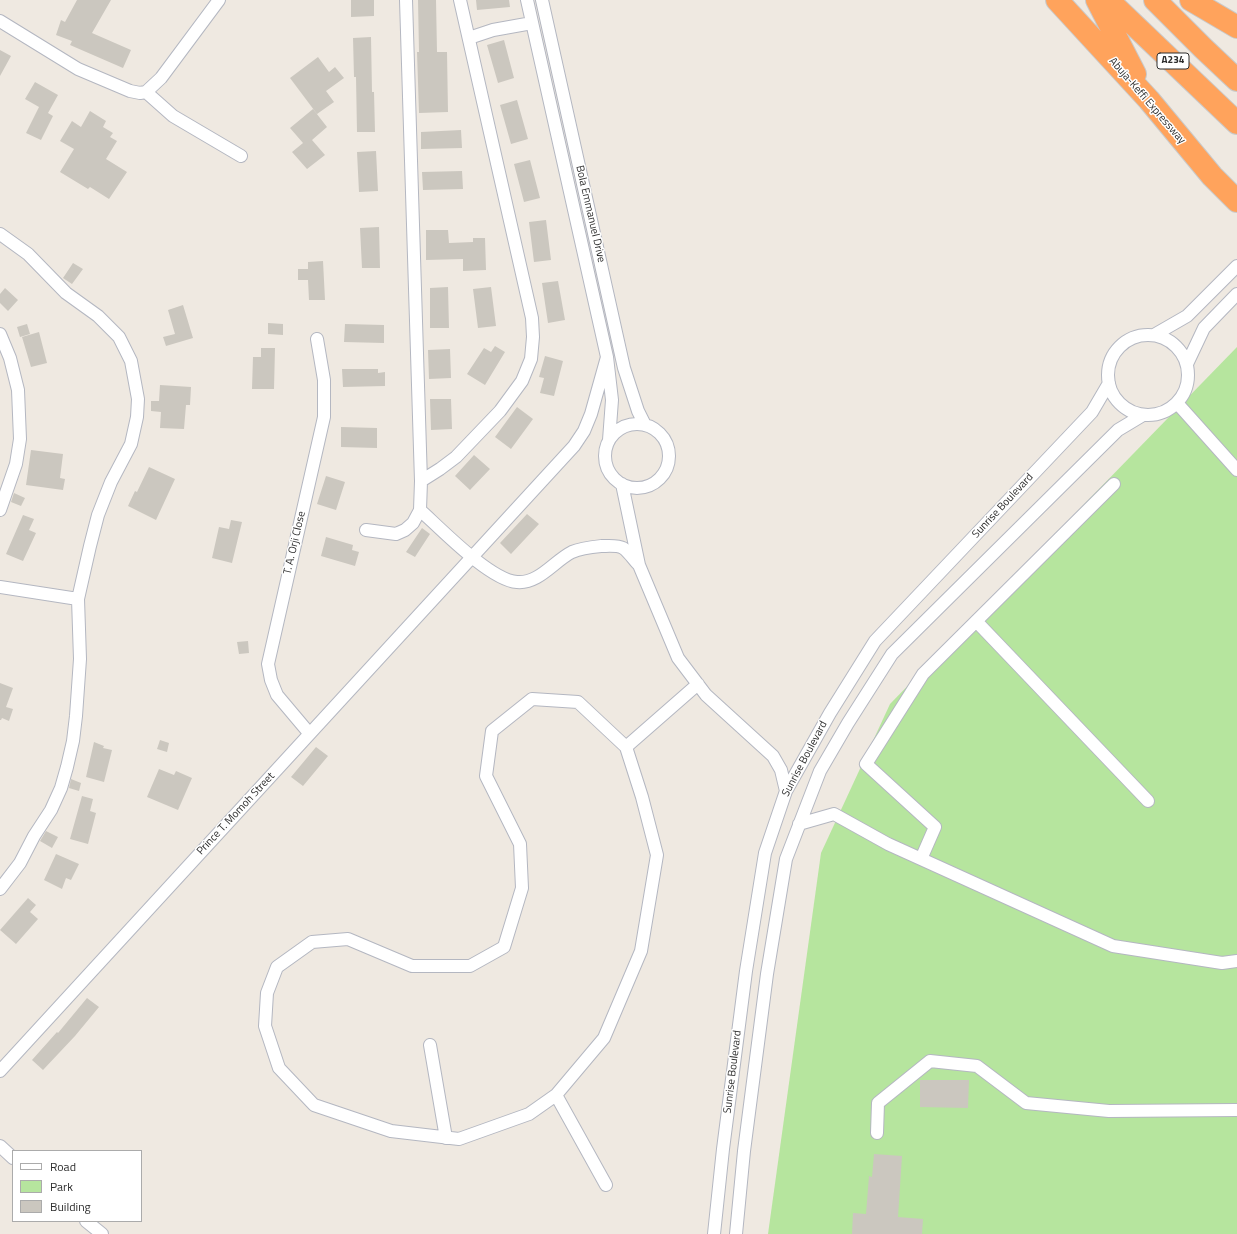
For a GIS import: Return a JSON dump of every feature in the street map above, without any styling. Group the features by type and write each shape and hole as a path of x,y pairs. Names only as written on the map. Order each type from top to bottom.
{"highway":[{"name":"Abuja-Keffi Expressway","path":"1056,0 1149,100 1212,176 1237,201"},
{"path":"1097,0 1149,100"},
{"name":"A234","path":"1108,0 1237,123"},
{"name":"A234","path":"1155,0 1237,80"},
{"path":"1191,0 1237,27"}],"street":[{"path":"0,21 78,69 130,91 140,93 146,92 161,78 219,0"},
{"path":"366,530 396,534 405,530 413,523 420,510 421,481 406,0"},
{"path":"421,481 440,470 456,457 500,411 522,381 531,359 532,351 532,318 460,0"},
{"name":"Bola Emmanuel Drive","path":"527,0 607,357 612,400 609,440"},
{"name":"Bola Emmanuel Drive","path":"542,0 624,368 638,411 645,425"},
{"path":"469,38 493,30 532,23"},
{"path":"146,92 173,116 241,156"},
{"path":"0,234 28,254 66,293 98,316 118,337 131,361 138,399 131,444 111,482 98,515 78,599 80,659 73,741 67,767 61,788 51,810 34,836 20,863 0,889"},
{"path":"1154,335 1186,316 1237,266"},
{"path":"1187,364 1204,328 1237,294"},
{"path":"0,334 10,358 18,390 20,439 16,464 0,510"},
{"path":"1141,335 1154,335 1165,338 1175,344 1182,353 1187,364 1189,374 1188,385 1184,395 1177,403 1167,410 1155,414 1143,415 1131,411 1121,405 1113,395 1109,383 1108,370 1112,358 1119,347 1129,339 1141,335"},
{"name":"T. A. Orji Close","path":"309,734 277,695 271,680 268,664 324,417 324,380 317,339"},
{"name":"Prince T. Momoh Street","path":"0,1071 471,556 506,521 569,452 584,431 591,414 607,357"},
{"name":"Sunrise Boulevard","path":"714,1234 723,1149 746,971 765,853 786,791 830,713 875,641 1092,412 1109,383"},
{"path":"1177,403 1237,470"},
{"name":"Sunrise Boulevard","path":"736,1234 744,1152 767,974 786,859 820,771 848,723 892,654 1118,430 1143,415"},
{"path":"634,424 645,425 655,430 663,437 668,447 669,458 661,478 642,488 632,488 622,484 614,478 608,470 605,460 605,450 609,440 615,432 634,424"},
{"path":"622,484 639,565 678,658 706,695 773,756 781,770 786,791"},
{"path":"921,859 934,827 866,764 922,674 1114,484"},
{"path":"420,510 471,556 495,575 506,580 526,582 540,575 572,552 590,547 610,546 623,548 639,565"},
{"path":"0,587 78,599"},
{"path":"976,621 1148,801"},
{"path":"626,747 698,684"},
{"path":"532,699 578,702 626,747 642,797 657,855 641,951 604,1038 556,1095 529,1114 459,1139 391,1131 314,1105 279,1068 265,1026 267,993 277,967 312,942 348,939 412,966 470,966 504,947 522,888 520,844 486,776 492,731 532,699"},
{"path":"799,824 834,814 888,844 1113,946 1222,962 1237,961"},
{"path":"430,1045 446,1138"},
{"path":"877,1132 878,1103 930,1061 977,1066 1026,1103 1109,1111 1237,1110"},
{"path":"556,1095 606,1184"},
{"path":"0,1146 12,1157"},
{"path":"87,1222 102,1234"}],"green space":[{"path":"1237,347 1237,1234 768,1234 821,853 890,704"}],"building":[{"path":"77,0 111,0 92,33 131,50 123,68 70,45 72,41 56,35 61,20 65,22"},
{"path":"351,0 374,0 374,16 351,17"},
{"path":"418,0 436,0 437,52 447,52 448,112 419,113 417,52 419,52"},
{"path":"476,0 509,0 510,7 477,10"},
{"path":"371,37 372,92 374,92 375,132 357,132 356,77 354,77 353,38"},
{"path":"504,40 514,78 498,83 487,45"},
{"path":"0,50 11,56 0,76"},
{"path":"318,57 329,72 335,67 344,78 326,91 334,102 317,114 290,78"},
{"path":"35,82 58,95 48,113 53,116 41,140 26,133 39,107 25,99"},
{"path":"517,100 528,139 511,144 500,105"},
{"path":"313,109 327,127 312,140 325,155 307,169 292,152 303,143 290,128"},
{"path":"90,111 106,121 103,127 113,133 110,137 117,141 106,159 127,172 109,199 90,187 88,189 60,172 74,149 60,141 72,121 81,127"},
{"path":"461,130 462,148 421,149 421,132"},
{"path":"376,151 378,191 359,192 357,152"},
{"path":"530,160 540,198 524,202 514,164"},
{"path":"462,171 463,189 423,190 422,172"},
{"path":"546,220 551,260 534,262 529,222"},
{"path":"379,227 380,268 362,268 360,228"},
{"path":"426,230 448,230 449,243 473,242 473,238 485,238 486,270 463,271 463,259 426,260"},
{"path":"323,261 325,300 309,300 308,280 298,280 298,269 308,269 308,262"},
{"path":"73,263 83,269 72,284 63,278"},
{"path":"558,281 565,320 548,323 542,283"},
{"path":"448,287 449,328 430,328 430,288"},
{"path":"491,287 496,326 478,328 473,289"},
{"path":"5,288 18,300 8,311 0,303 0,294"},
{"path":"183,305 193,338 166,346 163,337 175,334 168,310"},
{"path":"268,323 283,324 283,335 268,334"},
{"path":"27,324 30,334 20,337 17,327"},
{"path":"345,324 384,325 384,343 344,342"},
{"path":"39,332 47,363 31,367 22,337"},
{"path":"495,346 505,352 485,385 467,374 484,348 491,352"},
{"path":"261,348 275,348 274,389 252,389 253,357 261,357"},
{"path":"450,349 451,378 429,379 428,350"},
{"path":"545,356 563,361 554,396 540,393 544,378 539,377"},
{"path":"342,369 378,369 378,373 385,372 385,386 343,387"},
{"path":"160,385 191,387 190,405 186,405 184,429 160,428 161,412 151,411 151,401 159,401"},
{"path":"430,399 451,399 452,429 431,430"},
{"path":"517,407 533,419 511,449 495,437"},
{"path":"341,427 377,428 377,448 341,447"},
{"path":"31,450 63,454 60,478 65,479 63,490 26,485"},
{"path":"474,455 490,469 470,490 455,476"},
{"path":"149,467 175,479 156,520 128,506 135,491 137,492"},
{"path":"326,476 345,482 336,510 317,504"},
{"path":"14,493 25,498 21,506 11,502"},
{"path":"527,514 539,524 511,554 500,543"},
{"path":"23,515 34,519 29,530 36,533 23,561 6,554"},
{"path":"231,520 242,522 232,563 212,558 219,527 229,529"},
{"path":"422,528 430,534 415,557 406,552"},
{"path":"326,537 353,545 352,550 359,552 355,566 321,556"},
{"path":"248,641 249,653 239,654 237,642"},
{"path":"0,683 13,688 6,707 13,709 9,721 2,718 0,720"},
{"path":"160,740 169,743 167,752 157,749"},
{"path":"94,742 104,746 103,748 112,750 104,782 86,777"},
{"path":"316,747 328,756 303,786 291,777"},
{"path":"159,769 174,775 176,771 192,778 178,810 147,797"},
{"path":"71,779 81,783 79,791 69,788"},
{"path":"82,796 93,799 90,811 96,813 88,844 70,839"},
{"path":"46,831 58,837 52,848 40,841"},
{"path":"56,854 79,864 71,880 66,878 62,889 44,880"},
{"path":"28,898 36,905 30,912 38,919 16,944 0,930"},
{"path":"87,998 99,1007 75,1036 43,1070 32,1060 57,1032 58,1033"},
{"path":"920,1080 969,1080 968,1108 920,1107"},
{"path":"874,1154 902,1156 898,1217 923,1219 922,1234 852,1234 853,1213 866,1214 869,1176 872,1177"}]}
